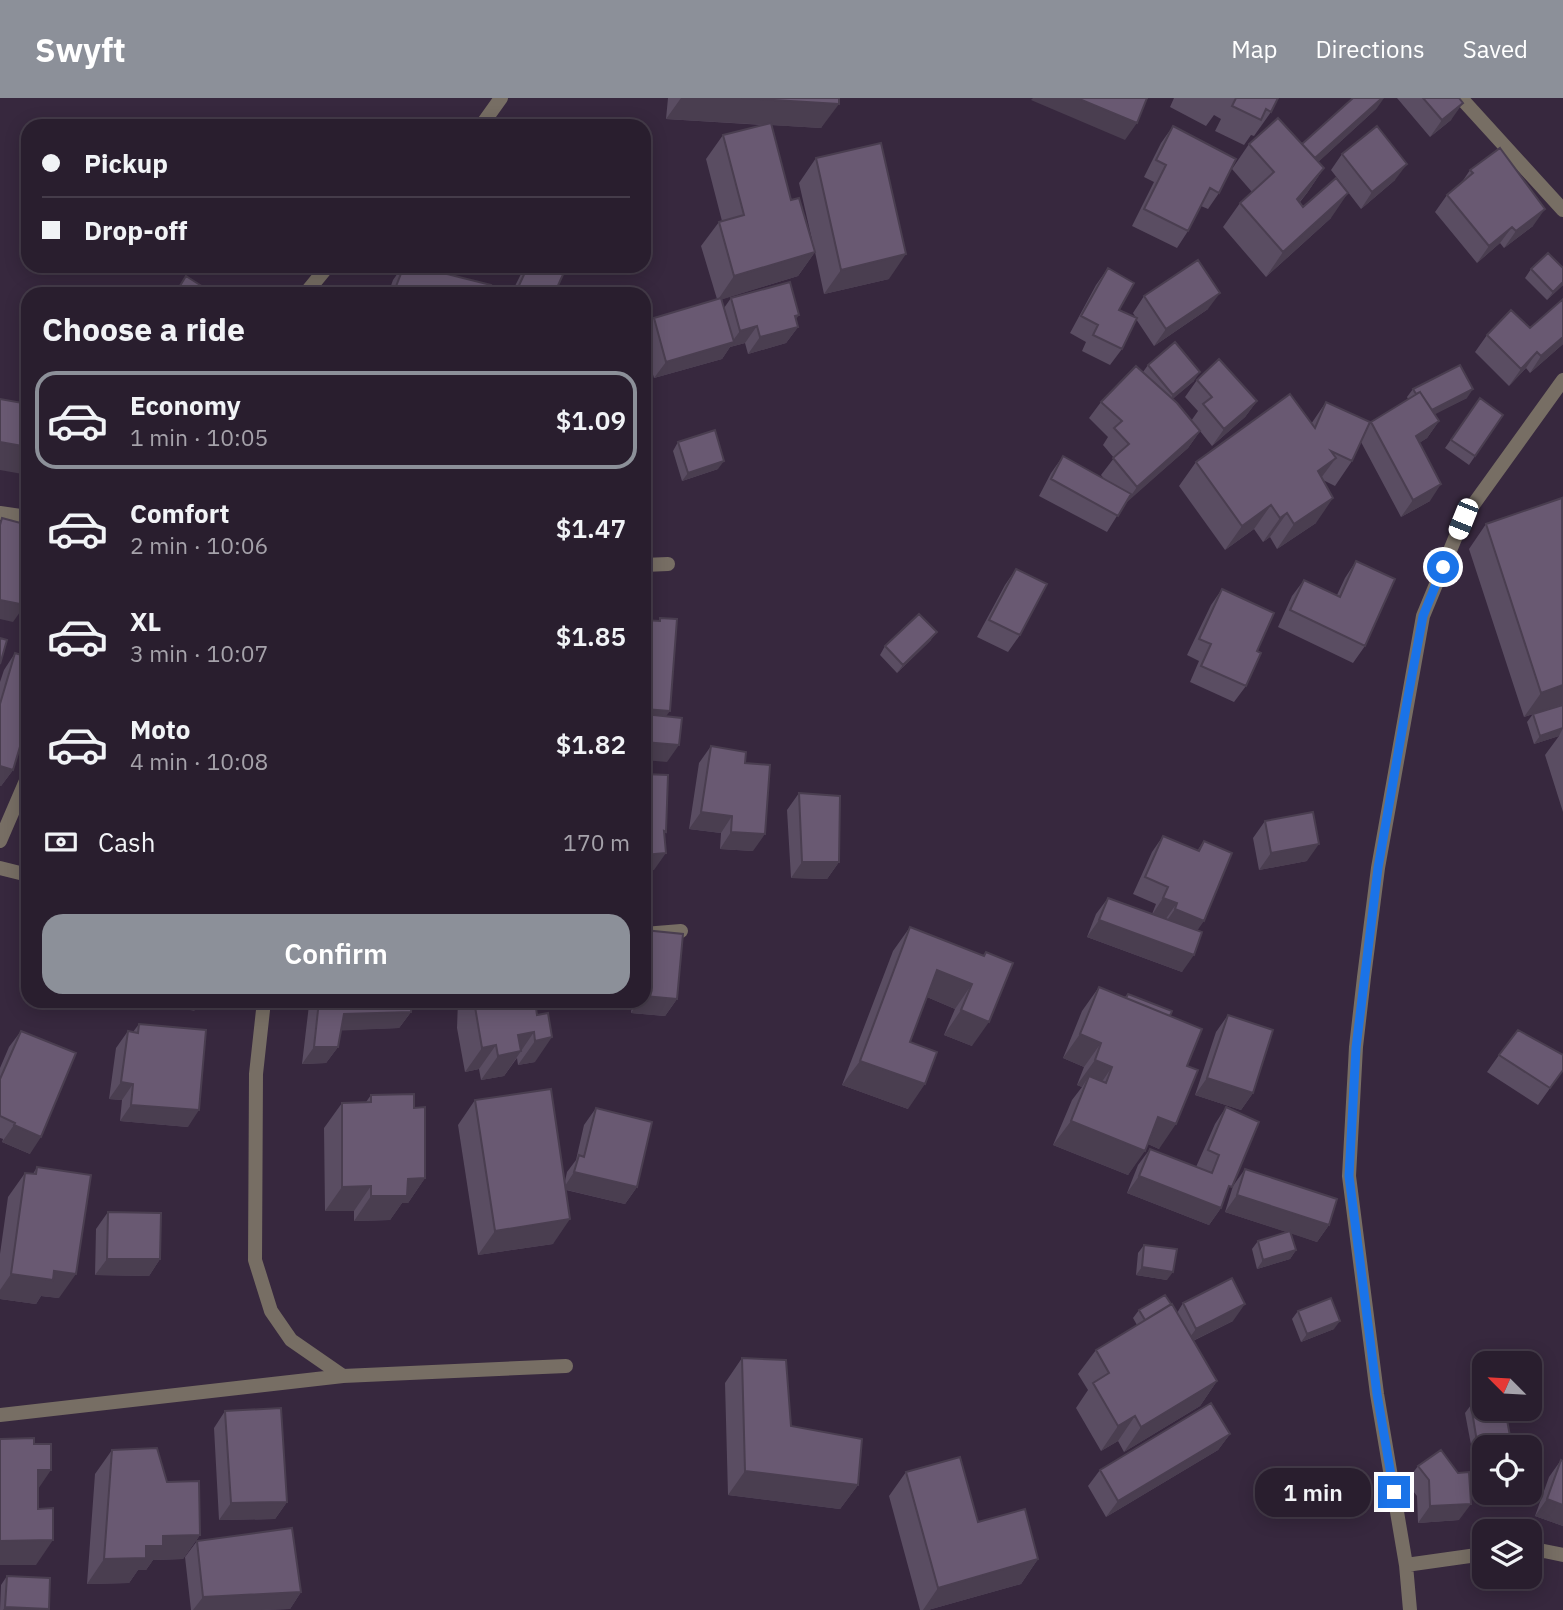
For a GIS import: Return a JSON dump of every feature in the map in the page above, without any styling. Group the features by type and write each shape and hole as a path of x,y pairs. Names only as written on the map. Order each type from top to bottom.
{"street":[{"path":"486,119 501,98"},
{"path":"1461,98 1563,210"},
{"path":"311,287 322,273"},
{"path":"1410,1610 1406,1565 1377,1394 1349,1176 1356,1048 1378,868 1423,616 1463,519 1563,380"},
{"path":"0,513 21,516"},
{"path":"651,565 668,564"},
{"path":"0,841 21,792"},
{"path":"0,868 21,873"},
{"path":"651,933 681,931"},
{"path":"263,1008 256,1074 255,1260 271,1311 291,1339 343,1376"},
{"path":"0,1415 343,1376 566,1366"},
{"path":"1542,1551 1563,1555"},
{"path":"1406,1565 1472,1556"}],"building":[{"path":"742,98 839,98 839,104"},
{"path":"1077,98 1147,98 1137,123"},
{"path":"1236,98 1278,98 1271,112 1266,109 1261,120 1232,106"},
{"path":"1353,98 1382,98 1315,158 1302,144"},
{"path":"1423,98 1459,98 1463,103 1442,120"},
{"path":"1278,118 1324,168 1297,199 1303,207 1336,178 1348,193 1283,252 1240,203 1274,172 1249,144"},
{"path":"771,123 791,200 799,198 815,252 734,276 719,222 744,215 723,135"},
{"path":"1173,126 1236,159 1219,193 1210,188 1188,231 1144,209 1166,165 1156,160"},
{"path":"1377,126 1407,164 1372,192 1342,154"},
{"path":"881,143 906,254 841,270 816,158"},
{"path":"1500,148 1545,209 1516,231 1512,227 1489,246 1447,195 1473,173 1470,170"},
{"path":"1548,253 1563,268 1563,282 1553,292 1531,269"},
{"path":"1198,260 1220,293 1166,329 1144,296"},
{"path":"1108,268 1134,283 1119,310 1137,318 1122,349 1093,335 1098,325 1081,316"},
{"path":"401,273 443,273 491,285 490,287 396,287"},
{"path":"525,273 564,273 557,287 518,287"},
{"path":"186,276 203,287 179,287"},
{"path":"790,282 799,315 795,316 798,327 760,337 757,326 740,331 731,298"},
{"path":"721,298 734,342 666,362 654,318"},
{"path":"1563,299 1563,337 1541,356 1537,352 1521,369 1487,335 1511,310 1530,328"},
{"path":"1175,342 1200,372 1173,395 1148,365"},
{"path":"1219,359 1257,401 1224,429 1203,404 1212,397 1197,380"},
{"path":"1460,365 1473,389 1432,410 1420,392 1416,394 1413,389"},
{"path":"1136,366 1177,403 1200,431 1137,487 1113,458 1129,444 1114,428 1122,421 1101,402"},
{"path":"1420,392 1439,421 1416,436 1441,484 1413,500 1371,422"},
{"path":"1290,394 1315,428 1326,402 1370,422 1352,461 1331,451 1336,458 1318,471 1333,498 1294,524 1287,513 1280,518 1271,505 1242,526 1196,462"},
{"path":"1480,398 1503,415 1475,456 1451,440"},
{"path":"0,399 21,403 21,446 0,442"},
{"path":"715,430 724,461 688,473 678,442"},
{"path":"1063,456 1131,494 1118,516 1051,479"},
{"path":"1562,498 1563,685 1541,693 1486,524"},
{"path":"2,518 21,523 21,604 0,600"},
{"path":"1356,561 1395,579 1365,646 1290,610 1304,580 1340,597"},
{"path":"1016,569 1047,584 1020,635 989,620"},
{"path":"1222,589 1274,613 1257,651 1261,653 1246,686 1201,666 1211,644 1199,639"},
{"path":"919,614 937,632 903,665 885,646"},
{"path":"660,618 677,619 670,711 651,710 651,620 660,621"},
{"path":"0,638 7,640 0,664"},
{"path":"15,653 21,655 21,743 13,770 0,766 0,704"},
{"path":"1563,705 1563,728 1540,736 1533,714"},
{"path":"651,715 682,718 679,745 651,743"},
{"path":"711,746 746,752 745,763 770,765 765,834 731,832 732,816 701,812"},
{"path":"651,774 668,775 666,832 664,831 666,853 651,854"},
{"path":"799,793 840,796 839,862 802,862"},
{"path":"1313,812 1319,844 1271,853 1265,821"},
{"path":"1163,836 1199,851 1204,841 1232,853 1204,921 1175,909 1177,903 1163,898 1168,887 1145,877"},
{"path":"1108,898 1202,932 1194,955 1099,920"},
{"path":"910,927 984,956 986,952 1013,963 989,1022 961,1010 972,984 937,970 910,1042 937,1052 925,1084 860,1061"},
{"path":"651,931 683,934 677,999 651,997"},
{"path":"1099,987 1202,1029 1187,1066 1198,1070 1176,1124 1158,1117 1145,1151 1071,1121 1089,1076 1106,1083 1112,1067 1095,1060 1101,1043 1080,1034"},
{"path":"1128,994 1172,1011 1170,1016 1126,998"},
{"path":"318,1008 411,1008 411,1012 344,1014 338,1047 314,1047"},
{"path":"475,1008 536,1008 537,1015 548,1013 552,1037 535,1041 534,1032 518,1035 521,1051 498,1056 496,1045 482,1048"},
{"path":"1228,1015 1273,1030 1253,1093 1207,1078"},
{"path":"139,1024 206,1030 199,1110 131,1105 133,1084 121,1082 128,1031 138,1033"},
{"path":"1518,1030 1563,1055 1563,1070 1550,1088 1499,1055"},
{"path":"21,1031 76,1053 41,1137 0,1116 0,1079"},
{"path":"551,1089 570,1219 495,1231 475,1100"},
{"path":"414,1094 414,1108 425,1107 425,1178 408,1179 407,1196 371,1196 371,1186 342,1187 342,1103 371,1102 371,1095"},
{"path":"1226,1107 1259,1122 1221,1208 1139,1176 1150,1149 1212,1173 1219,1155 1208,1150"},
{"path":"596,1108 652,1122 637,1187 574,1172 579,1155 584,1157"},
{"path":"37,1167 91,1175 76,1274 54,1271 53,1280 11,1274 25,1173 36,1174"},
{"path":"1245,1169 1337,1199 1329,1225 1237,1195"},
{"path":"108,1212 161,1213 160,1259 107,1259"},
{"path":"1290,1231 1296,1250 1263,1260 1258,1241"},
{"path":"1144,1245 1177,1249 1173,1272 1142,1267"},
{"path":"1232,1278 1245,1304 1196,1329 1183,1303"},
{"path":"1165,1295 1171,1304 1145,1320 1139,1310"},
{"path":"1331,1298 1340,1321 1307,1334 1298,1311"},
{"path":"1172,1304 1217,1381 1141,1427 1135,1416 1118,1426 1093,1383 1109,1373 1096,1350"},
{"path":"742,1358 786,1360 791,1426 862,1439 858,1485 745,1471"},
{"path":"1211,1403 1230,1434 1118,1501 1100,1470"},
{"path":"281,1408 287,1502 231,1503 225,1411"},
{"path":"1474,1421 1507,1421 1510,1435 1476,1435"},
{"path":"34,1438 34,1444 51,1444 51,1470 38,1470 38,1509 53,1508 53,1540 0,1541 0,1439"},
{"path":"157,1448 167,1482 199,1481 200,1535 163,1536 163,1546 146,1546 146,1558 104,1559 112,1450"},
{"path":"1441,1450 1458,1473 1469,1472 1471,1504 1430,1506 1429,1480 1418,1466"},
{"path":"960,1457 978,1522 1025,1509 1038,1559 938,1588 906,1472"},
{"path":"1561,1460 1563,1461 1563,1505 1547,1499"},
{"path":"292,1528 301,1592 203,1597 197,1541"},
{"path":"7,1576 50,1578 49,1609 5,1607"}],"route":[{"path":"1394,1492 1377,1394 1349,1176 1356,1048 1378,868 1423,616 1443,567"}]}
